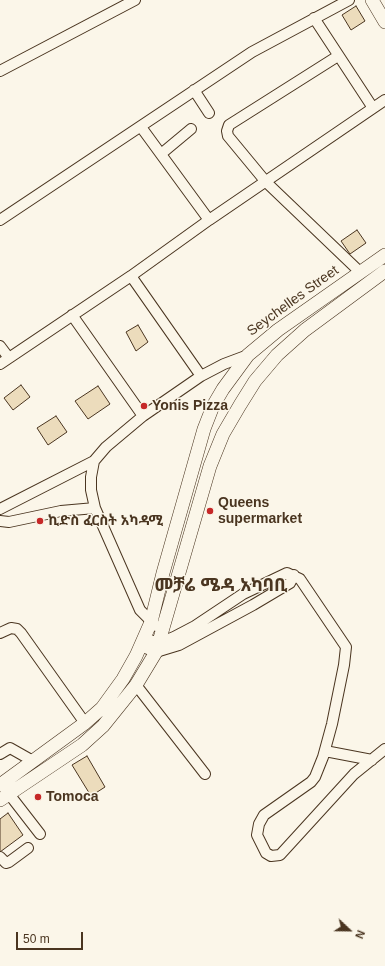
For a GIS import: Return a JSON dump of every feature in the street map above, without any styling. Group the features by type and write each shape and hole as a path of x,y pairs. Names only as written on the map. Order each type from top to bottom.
{"main road":[{"path":"372,0 385,22"},
{"name":"Seychelles Street","path":"3,793 33,761 85,724 102,708 114,691 142,642 151,622 167,558 204,429 213,406 223,389 248,355 278,330 385,255"},
{"path":"3,793 82,745 104,726 136,685 159,642 210,466 223,434 243,399 255,381 277,355 305,330 385,271"}],"street":[{"path":"0,71 136,0"},
{"path":"0,220 252,52 349,0"},
{"path":"314,18 373,108"},
{"path":"338,56 229,125 228,136 266,182 360,272"},
{"path":"194,90 209,113"},
{"path":"0,364 131,276 209,220 385,100"},
{"path":"141,126 209,220"},
{"path":"161,154 191,128"},
{"path":"131,276 201,376"},
{"path":"72,315 143,416"},
{"path":"0,346 9,358"},
{"path":"0,510 94,461 106,447 143,416 201,376 224,364 248,355"},
{"path":"94,461 91,477 91,490 95,508 140,610 151,622 159,642"},
{"path":"0,522 9,522 61,511 95,508"},
{"path":"159,642 174,637 195,626 244,594 283,574 294,575 300,579 346,647 344,665 325,751 319,768 311,782 264,814 259,824 257,835 266,853 271,856 280,855 354,774 385,749"},
{"path":"142,642 191,639 290,583 294,575"},
{"path":"0,633 11,628 17,629 21,633 85,724"},
{"path":"136,685 205,774"},
{"path":"0,754 10,748 33,761"},
{"path":"325,751 372,760"},
{"path":"3,793 40,834"},
{"path":"0,857 6,863 28,848"}],"building":[{"path":"356,6 365,21 351,30 342,15"},
{"path":"357,230 366,243 350,254 341,241"},
{"path":"138,325 148,342 136,351 126,332"},
{"path":"21,385 30,397 13,410 4,398"},
{"path":"98,386 110,404 88,419 75,401"},
{"path":"56,416 67,432 48,445 37,428"},
{"path":"87,756 105,787 91,796 72,765"},
{"path":"8,813 23,835 0,852 0,819"}],"place":[{"name":"Yonis Pizza","path":"144,406"},
{"name":"Queens supermarket","path":"210,511"},
{"name":"ኪድስ ፈርስት አካዳሚ","path":"40,521"},
{"name":"Tomoca","path":"38,797"}],"district":[{"name":"መቻሬ ሜዳ አካባቢ","path":"221,586"}]}
